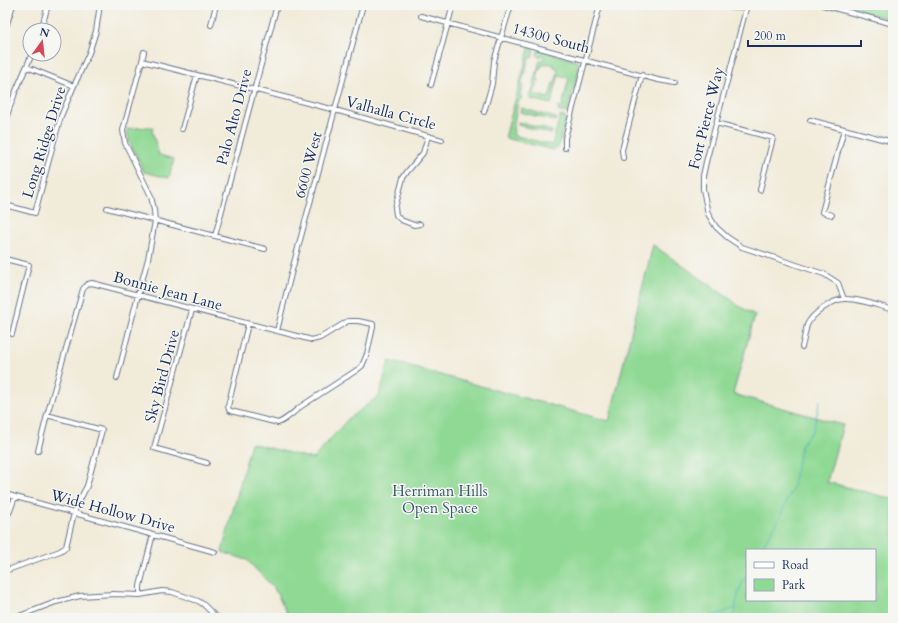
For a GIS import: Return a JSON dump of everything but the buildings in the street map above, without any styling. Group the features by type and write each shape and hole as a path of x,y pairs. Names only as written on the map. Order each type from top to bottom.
{"street":[{"path":"5,30 12,5"},
{"path":"43,22 48,5"},
{"name":"Long Ridge Drive","path":"5,205 34,213 61,116 89,53 96,30 100,5"},
{"path":"211,25 216,5"},
{"name":"Palo Alto Drive","path":"215,236 277,5"},
{"name":"6600 West","path":"277,331 363,5"},
{"path":"431,85 453,5"},
{"path":"484,112 492,84 494,61 500,37 511,5"},
{"path":"565,148 564,138 600,5"},
{"name":"Fort Pierce Way","path":"747,5 703,176 703,190 708,214 716,227 727,237 742,247 824,274 838,283 844,299"},
{"path":"823,5 893,24"},
{"name":"14300 South","path":"420,16 642,76 675,83"},
{"path":"117,378 148,259 155,221 151,196 125,143 123,130 144,52"},
{"name":"Valhalla Circle","path":"142,61 335,110 442,140"},
{"path":"5,121 15,93 29,62"},
{"path":"27,67 74,86"},
{"path":"182,129 197,75"},
{"path":"623,158 622,150 642,76"},
{"path":"810,120 893,141"},
{"path":"716,123 773,138 760,190"},
{"path":"832,215 822,212 844,129"},
{"path":"420,224 414,225 401,220 396,215 395,208 403,178 423,153 428,136"},
{"path":"107,208 265,249"},
{"path":"5,259 29,265 12,334"},
{"name":"Bonnie Jean Lane","path":"47,415 83,289 88,284 92,283 312,340 320,338 348,321 373,324 368,354 362,366 303,405 289,417 278,423 229,410 228,403 248,324"},
{"path":"802,346 808,325 819,311 844,299 858,300 893,310"},
{"name":"Sky Bird Drive","path":"192,310 154,448 207,463"},
{"path":"5,571 60,551 66,547 74,513 87,486 102,430 47,415 38,450"},
{"name":"Wide Hollow Drive","path":"5,494 215,552"},
{"path":"6,517 15,497"},
{"path":"140,595 140,586 153,534"},
{"path":"14,618 56,602 80,596 113,594 140,595 162,591 172,592 198,601 219,618"}],"green space":[{"path":"720,5 744,5 742,11"},
{"path":"837,5 893,5 893,20"},
{"path":"528,47 534,50 532,58 529,58 521,85 523,86 520,95 522,97 518,102 513,135 552,145 560,116 565,117 558,148 555,148 554,150 505,138 530,49"},
{"path":"538,50 577,61 579,63 579,69 566,113 558,111 559,106 562,107 569,78 559,75 551,104 530,99 540,60 545,59 541,55 540,57 537,55","holes":["547,63 554,65 554,67 558,68 558,72 549,98 534,94 539,79 537,78 540,67 542,67 543,64 546,65"]},
{"path":"521,108 556,118 555,121 520,112"},
{"path":"518,122 552,131 551,134 518,125"},
{"path":"153,128 152,131 159,155 174,159 169,178 144,172 129,141 127,129"},
{"name":"Herriman Hills Open Space","path":"653,245 737,305 755,315 733,394 843,425 827,482 893,499 893,618 289,618 274,588 247,560 222,552 251,443 313,459 348,419 379,396 389,361 609,421"}],"waterway":[{"path":"761,549 778,521 793,487 801,445 813,430 820,401"},
{"path":"735,618 738,595 746,576"},
{"path":"703,618 735,608"}]}
